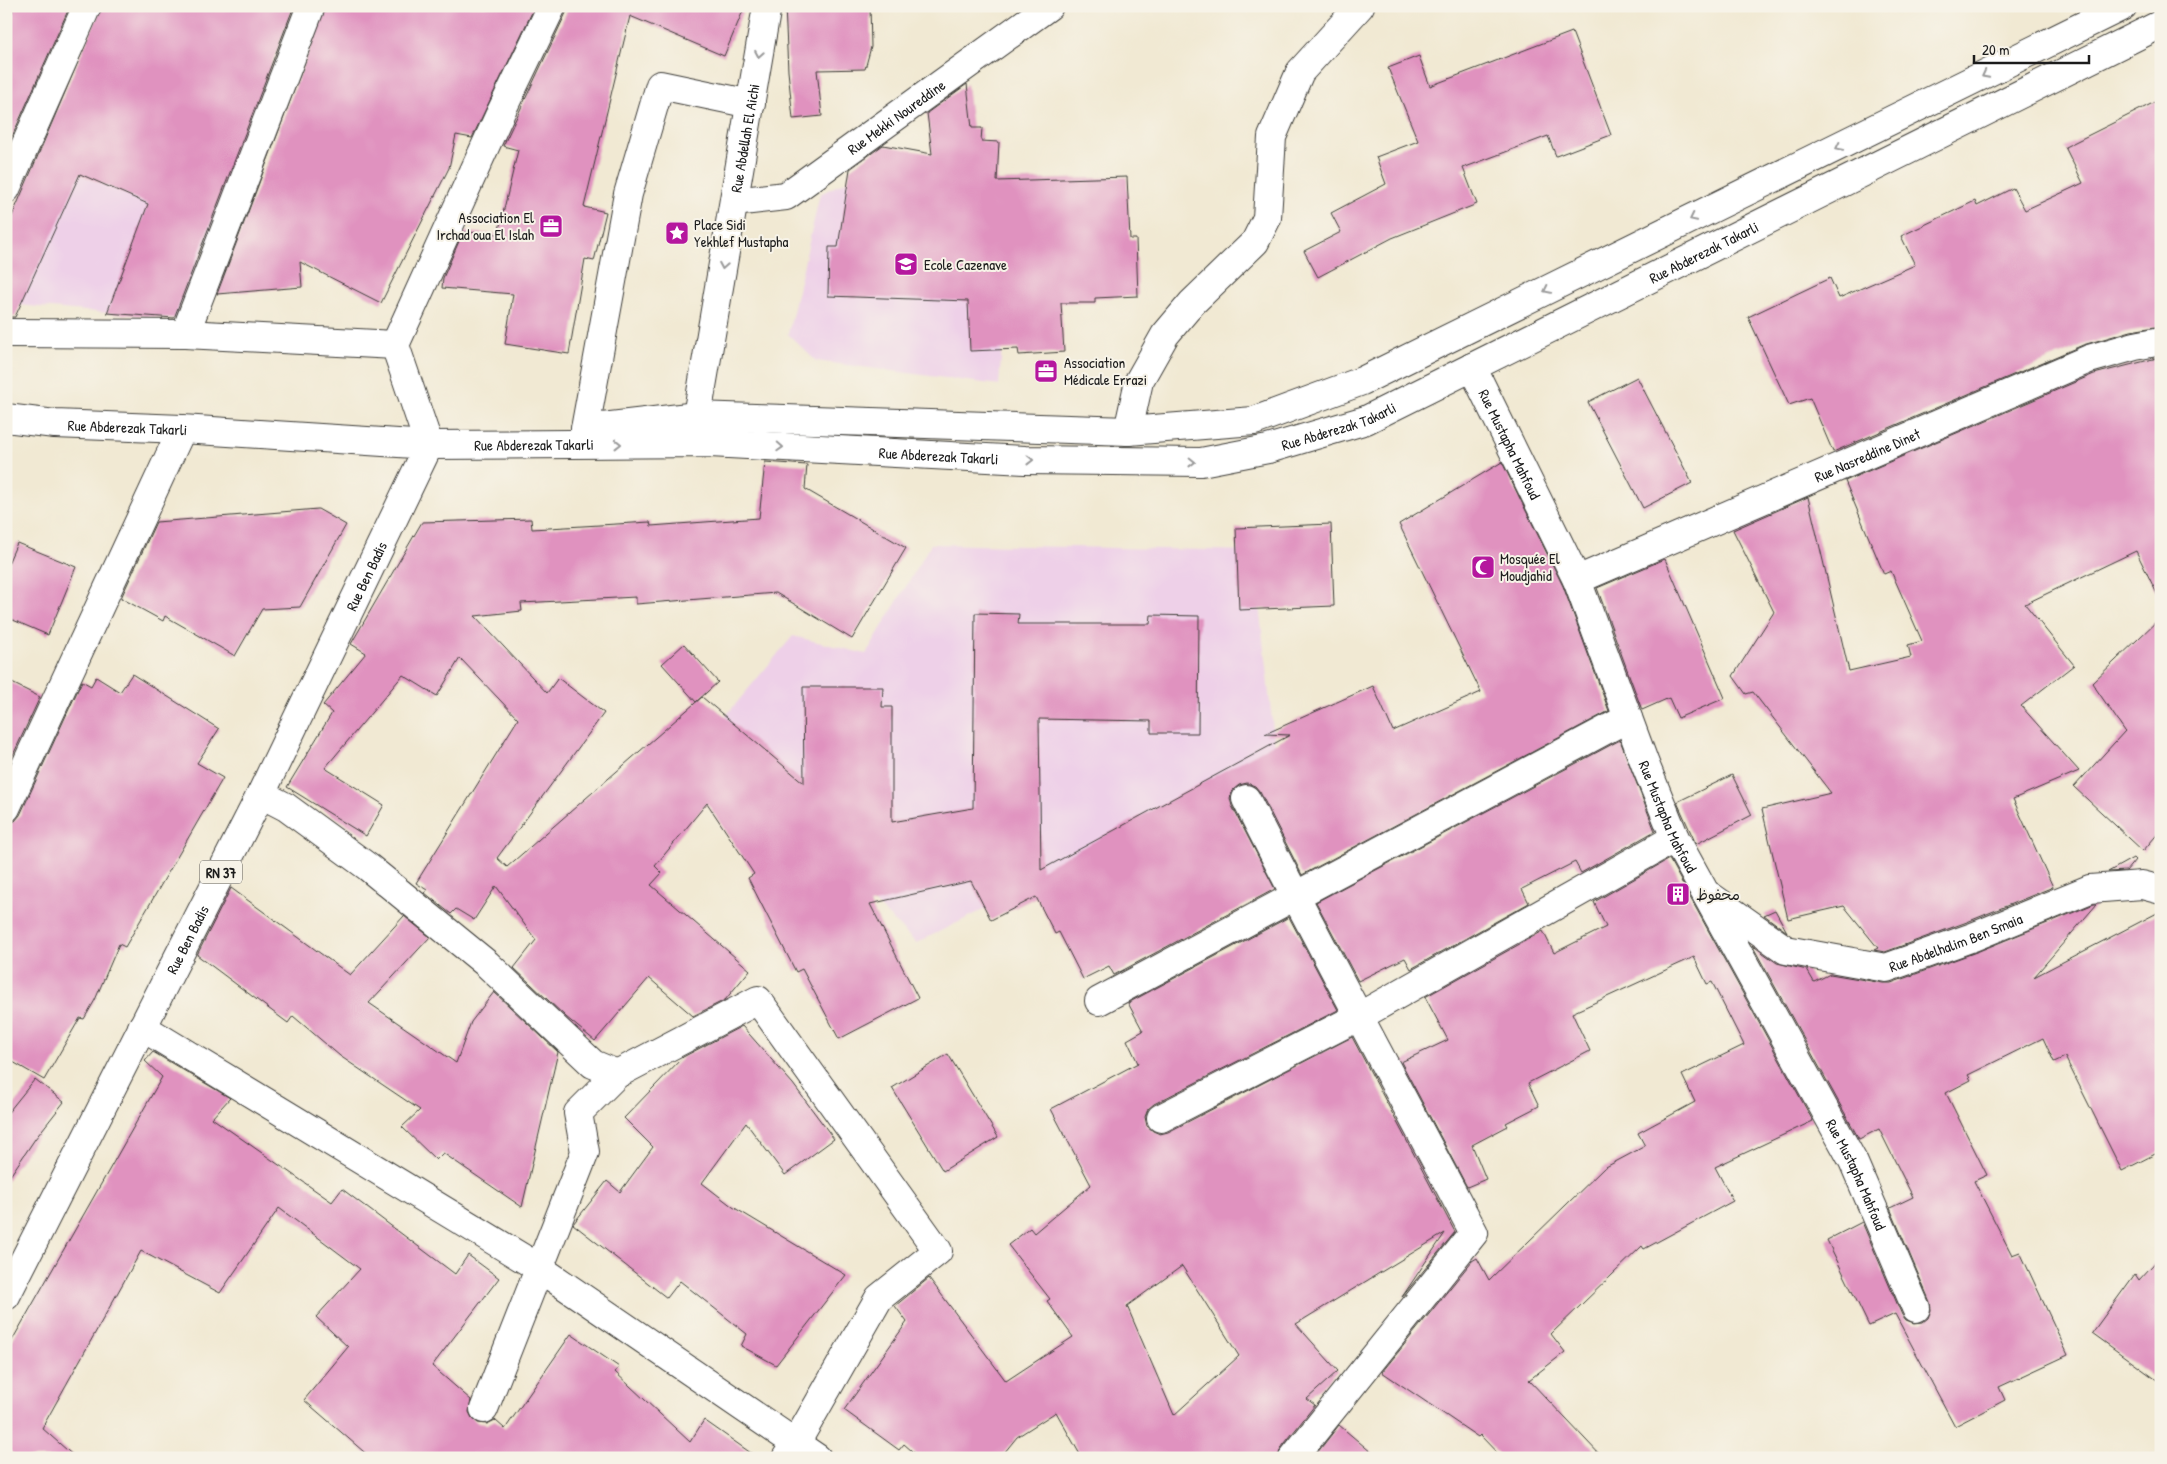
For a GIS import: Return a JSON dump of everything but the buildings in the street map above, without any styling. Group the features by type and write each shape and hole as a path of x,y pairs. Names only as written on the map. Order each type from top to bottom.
{"street":[{"path":"6,189 87,6"},
{"path":"185,334 311,6"},
{"path":"429,445 395,345 498,116 552,6"},
{"name":"Rue Abdellah El Aichi","path":"697,416 767,6"},
{"name":"Rue Mekki Noureddine","path":"734,202 786,196 1048,6"},
{"path":"1128,431 1139,381 1164,335 1192,303 1255,242 1268,218 1272,137 1300,72 1360,6"},
{"name":"Rue Abderezak Takarli","path":"429,445 697,416 1128,431 1254,421 1362,381 2122,6"},
{"name":"Rue Abderezak Takarli","path":"6,418 55,424 182,429 429,445 710,444 1025,460 1201,462 1268,449 1366,420 2161,24"},
{"path":"585,429 628,194 660,85 751,104"},
{"path":"6,334 185,334 395,345"},
{"name":"Rue Nasreddine Dinet","path":"1577,580 2089,359 2161,341"},
{"name":"Rue Mustapha Mahfoud","path":"1472,367 1577,580 1675,838 1853,1161 1916,1308"},
{"path":"6,808 182,429"},
{"name":"Rue Ben Badis","path":"6,1296 12,1269 142,1027 261,794 429,445"},
{"path":"1099,1001 1628,718"},
{"path":"261,794 286,807 368,867 486,964 593,1064 617,1074"},
{"path":"1246,799 1294,896 1360,1016 1474,1233 1293,1458"},
{"path":"1161,1118 1360,1016 1675,838"},
{"name":"Rue Abdelhalim Ben Smaia","path":"1704,893 1786,950 1886,968 1973,937 2090,889 2142,885 2161,890"},
{"path":"142,1027 539,1268 800,1453 879,1298 938,1251 758,1000 617,1074 578,1113 585,1152 539,1268 484,1408"}],"shaded area":[{"path":"197,132 245,143 176,319 6,304 39,157 148,204"},
{"name":"Ecole Cazenave","path":"877,166 1014,183 999,385 816,361 788,334 820,194"},
{"path":"931,544 1253,551 1277,766 916,943 707,738 793,636 866,654"}],"place":[{"name":"Association El Irchad oua El Islah","path":"551,226"},
{"name":"Place Sidi Yekhlef Mustapha","path":"677,233"},
{"name":"Ecole Cazenave","path":"906,264"},
{"name":"Association Médicale Errazi","path":"1046,371"},
{"name":"Mosquée El Moudjahid","path":"1483,567"},
{"name":"محفوظ","path":"1678,894"}]}
